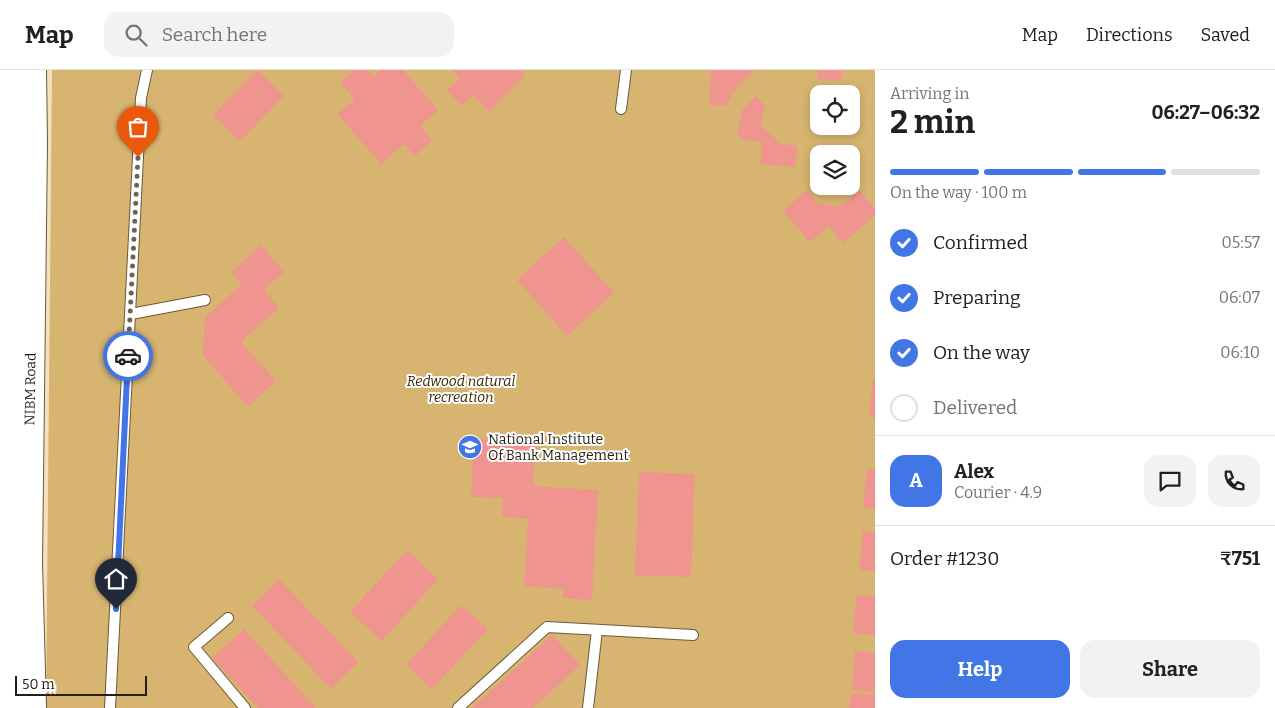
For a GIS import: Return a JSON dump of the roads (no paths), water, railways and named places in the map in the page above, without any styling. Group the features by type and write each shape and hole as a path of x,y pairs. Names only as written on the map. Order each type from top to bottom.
{"street":[{"name":"NIBM Road","path":"10,708 4,630 8,563 5,293 13,70"},
{"name":"NIBM Road","path":"32,70 33,142 28,563 32,708"}],"lane":[{"path":"110,708 141,98 147,70"},
{"path":"621,109 626,70"},
{"path":"130,314 205,300"},
{"path":"228,618 194,647 245,708"},
{"path":"458,708 547,627 693,635"},
{"path":"588,708 597,630"}],"place":[{"name":"National Institute Of Bank Management","path":"470,447"}],"park label":[{"name":"Redwood natural recreation","path":"461,390"}]}
